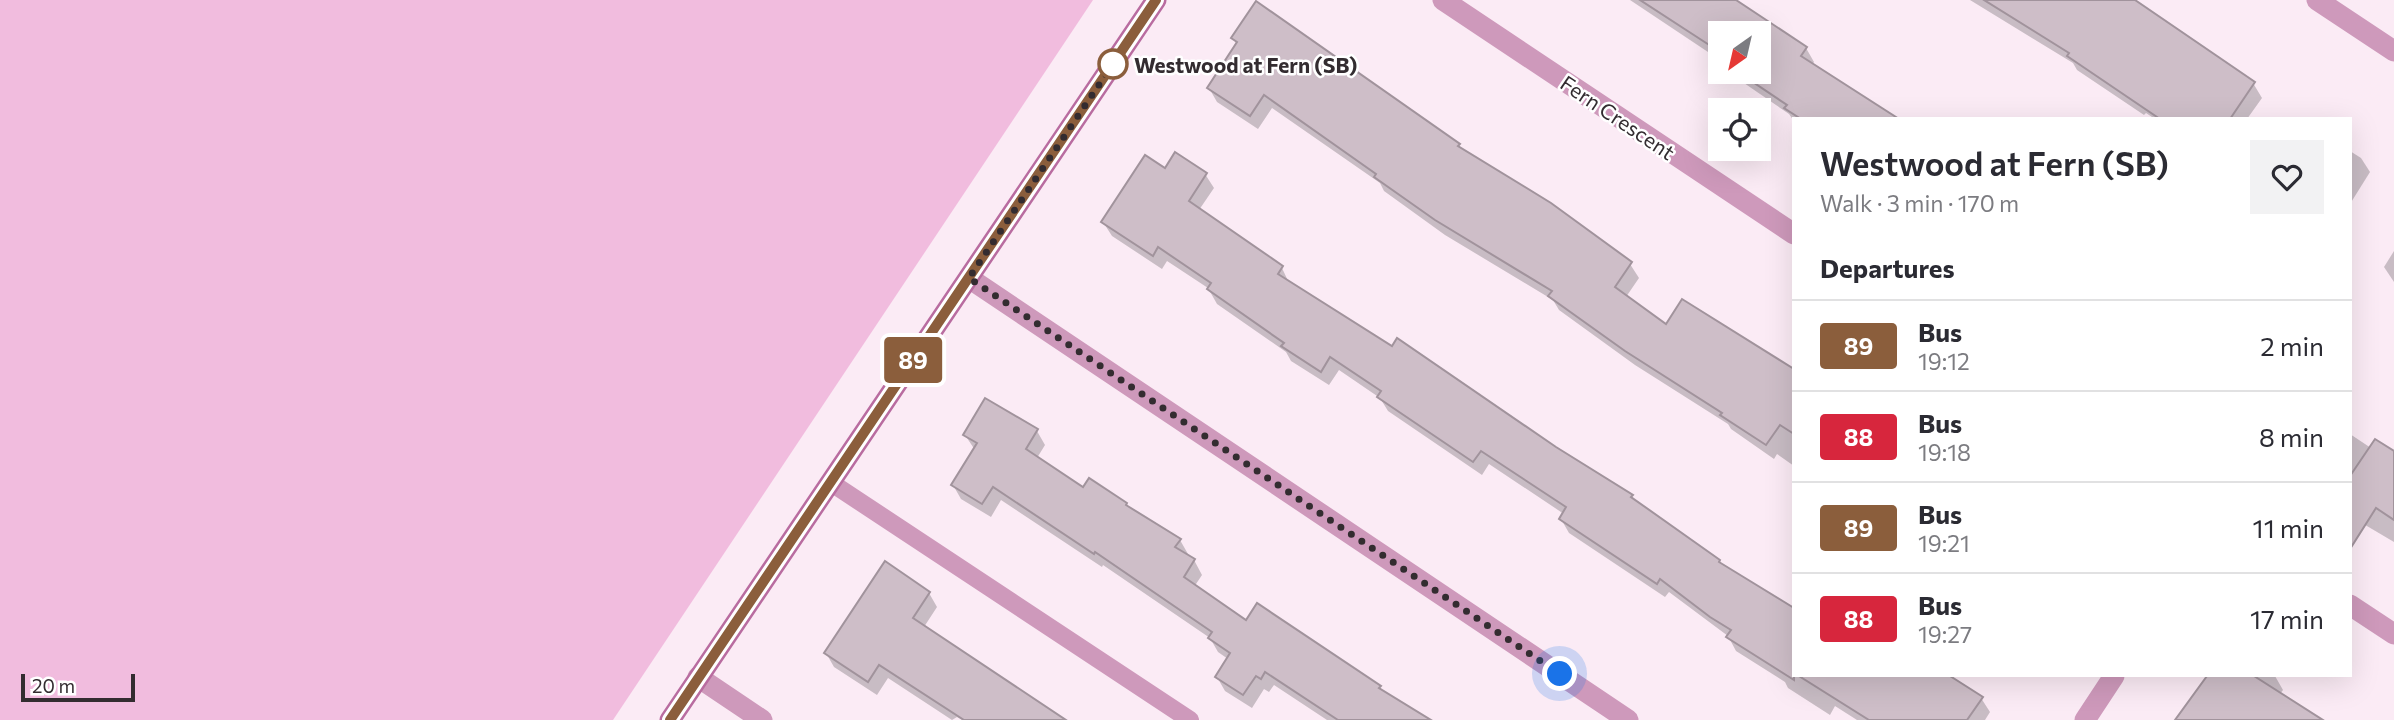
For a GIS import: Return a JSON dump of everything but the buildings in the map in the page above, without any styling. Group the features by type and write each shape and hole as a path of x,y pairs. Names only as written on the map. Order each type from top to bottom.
{"street":[{"path":"670,720 1156,0"},
{"name":"Fern Crescent","path":"1443,0 1792,233"},
{"path":"2317,0 2394,51"},
{"path":"969,278 1628,720"},
{"path":"2352,606 2394,634"},
{"path":"698,677 762,720"},
{"path":"2085,720 2113,677"}],"lane":[{"path":"830,482 1190,720"}],"shaded area":[{"path":"0,0 1093,0 613,720 0,720"}],"bus line":[{"name":"89","path":"670,720 1156,0"}],"place":[{"name":"Westwood at Fern (SB)","path":"1113,64"}],"route":[{"path":"1113,64 969,278 1560,674"}]}
